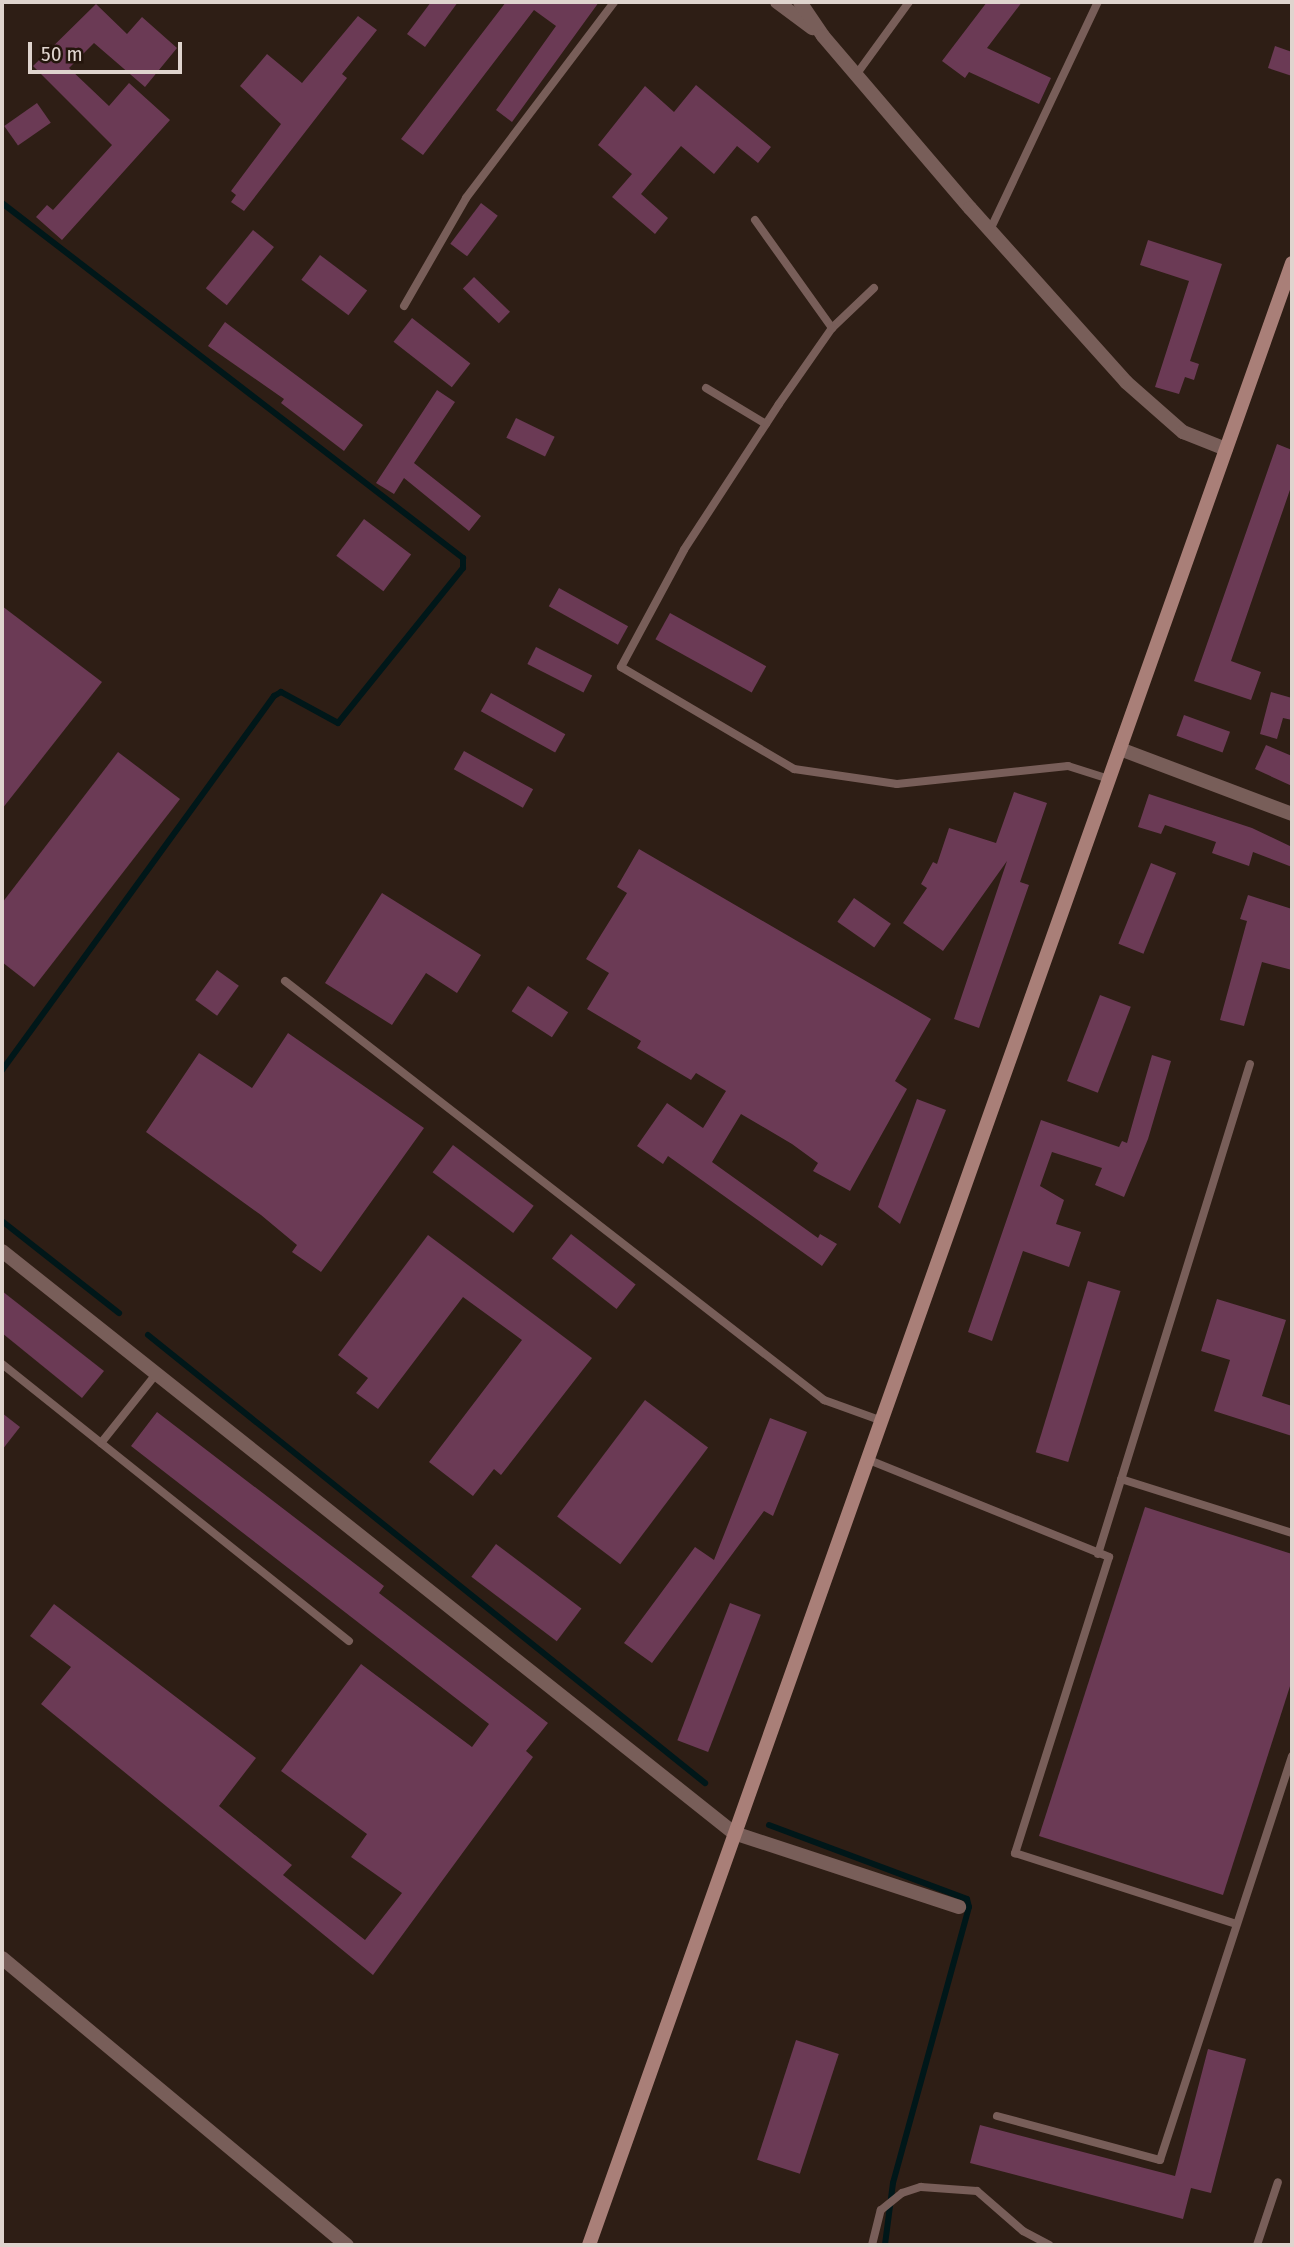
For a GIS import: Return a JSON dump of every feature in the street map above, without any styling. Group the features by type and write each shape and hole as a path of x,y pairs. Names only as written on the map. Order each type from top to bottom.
{"street":[{"path":"777,2 823,36"},
{"path":"800,2 823,36 989,229 1154,409 1183,432 1226,449"},
{"path":"589,2245 1292,263"},
{"path":"1120,749 1292,814"},
{"path":"2,1251 734,1833 959,1907"},
{"path":"2,1958 347,2245"}],"lane":[{"path":"404,306 460,207 614,2"},
{"path":"856,75 909,2"},
{"path":"989,229 1098,2"},
{"path":"755,220 832,328"},
{"path":"874,288 832,328 766,424 684,550 621,667 794,769 897,784 1068,766 1109,779"},
{"path":"706,388 766,424"},
{"path":"285,981 824,1400 882,1421"},
{"path":"1098,1555 1250,1064"},
{"path":"2,1364 349,1641"},
{"path":"102,1443 156,1374"},
{"path":"869,1460 1098,1555 1109,1557 1015,1853 1236,1924"},
{"path":"1121,1479 1292,1533"},
{"path":"997,2116 1160,2160 1292,1756"},
{"path":"1257,2245 1278,2182"},
{"path":"872,2245 881,2210 902,2193 921,2187 977,2191 1023,2231 1049,2245"}],"building":[{"path":"431,2 458,2 425,47 407,34"},
{"path":"506,2 599,2 512,122 496,110 556,26 534,10 423,155 401,139"},
{"path":"987,2 1022,2 987,48 1051,78 1039,104 969,72 965,78 942,61"},
{"path":"96,4 127,34 142,17 177,48 145,87 94,43 69,68 109,106 129,83 170,120 62,240 36,217 47,205 53,210 112,145 33,66"},
{"path":"358,16 377,30 342,74 347,78 244,211 231,202 236,195 231,191 281,124 240,86 267,54 302,83"},
{"path":"1275,46 1292,52 1292,76 1268,68"},
{"path":"696,85 771,147 758,163 737,146 714,174 681,146 641,194 668,218 655,234 612,197 632,174 598,145 645,86 674,112"},
{"path":"37,103 51,123 18,146 4,126"},
{"path":"481,203 498,216 467,256 450,244"},
{"path":"253,230 274,247 227,305 206,288"},
{"path":"1148,240 1222,264 1190,361 1199,364 1194,380 1185,377 1179,394 1155,387 1189,281 1140,265"},
{"path":"320,255 367,291 348,315 301,280"},
{"path":"474,277 510,312 499,323 463,289"},
{"path":"412,318 470,364 452,387 394,342"},
{"path":"225,322 363,425 344,451 281,403 284,399 208,346"},
{"path":"437,390 455,402 414,463 481,516 469,531 404,478 394,494 376,483"},
{"path":"516,418 555,437 545,457 506,438"},
{"path":"1277,444 1292,450 1292,484 1231,661 1261,672 1251,700 1194,681"},
{"path":"364,519 411,555 383,591 336,556"},
{"path":"559,588 628,626 618,645 549,606"},
{"path":"2,606 102,682 2,809"},
{"path":"670,613 766,666 752,693 655,639"},
{"path":"536,647 592,676 584,693 527,664"},
{"path":"1271,692 1292,698 1292,720 1283,718 1277,739 1260,734"},
{"path":"491,693 565,734 555,753 481,711"},
{"path":"1184,715 1230,732 1223,752 1176,736"},
{"path":"1266,745 1292,756 1292,786 1255,769"},
{"path":"464,751 533,789 523,808 454,769"},
{"path":"118,752 180,799 34,987 2,962 2,903"},
{"path":"1014,792 1047,803 1020,882 1029,885 979,1028 954,1019 1007,861 943,951 903,923 927,888 921,884 933,862 937,864 949,828 996,843"},
{"path":"1149,794 1252,828 1292,847 1292,867 1253,852 1249,866 1212,853 1216,842 1165,825 1161,834 1138,827"},
{"path":"639,849 931,1019 895,1081 907,1089 850,1191 813,1171 818,1163 741,1114 712,1162 818,1238 820,1234 837,1244 822,1266 668,1156 663,1164 637,1146 667,1103 703,1128 726,1091 696,1073 691,1080 637,1048 641,1041 587,1009 609,973 586,959 627,893 617,887"},
{"path":"1151,863 1176,873 1143,954 1118,944"},
{"path":"382,893 481,955 457,993 426,973 392,1025 325,983"},
{"path":"1248,895 1292,909 1292,970 1262,962 1244,1026 1220,1020 1247,921 1240,919"},
{"path":"854,898 891,924 874,948 837,922"},
{"path":"217,970 239,986 217,1016 195,1000"},
{"path":"528,986 568,1012 552,1037 512,1011"},
{"path":"1100,995 1131,1007 1098,1093 1067,1081"},
{"path":"288,1033 424,1128 321,1272 292,1252 297,1245 261,1215 146,1132 199,1053 252,1088"},
{"path":"1152,1055 1171,1061 1148,1139 1124,1197 1095,1185 1102,1168 1052,1152 1040,1186 1064,1200 1056,1224 1081,1232 1069,1267 1023,1251 992,1341 968,1332 1041,1120 1119,1147 1122,1141 1127,1143"},
{"path":"917,1099 946,1110 900,1224 878,1207"},
{"path":"453,1145 534,1206 513,1233 433,1172"},
{"path":"571,1234 636,1284 617,1309 552,1258"},
{"path":"428,1235 592,1358 501,1475 494,1469 473,1496 429,1462 522,1340 463,1297 378,1409 356,1393 368,1378 338,1355"},
{"path":"1088,1281 1121,1291 1068,1462 1036,1452"},
{"path":"2,1291 104,1371 82,1398 2,1333"},
{"path":"1217,1299 1286,1320 1262,1396 1292,1406 1292,1436 1214,1411 1230,1360 1201,1351"},
{"path":"645,1400 708,1448 620,1564 557,1517"},
{"path":"157,1412 384,1586 379,1593 548,1723 526,1751 533,1757 373,1975 41,1704 71,1667 30,1636 54,1604 256,1758 219,1806 292,1865 283,1875 365,1940 402,1893 351,1857 367,1834 281,1771 361,1664 472,1747 489,1724 131,1446"},
{"path":"2,1413 20,1427 2,1450"},
{"path":"770,1418 807,1432 773,1516 764,1511 652,1663 624,1643 695,1547 714,1560"},
{"path":"1145,1507 1292,1554 1292,1680 1223,1895 1039,1836"},
{"path":"496,1544 581,1608 557,1641 471,1577"},
{"path":"730,1603 761,1615 708,1752 677,1740"},
{"path":"796,2040 839,2054 800,2174 757,2160"},
{"path":"1208,2049 1246,2059 1211,2193 1191,2188 1183,2219 970,2163 980,2125 1175,2176"}],"waterway":[{"path":"2,203 463,558 463,568 338,723 281,692 274,696 2,1071"},
{"path":"2,1221 119,1313"},
{"path":"148,1335 705,1783"},
{"path":"769,1825 967,1899 969,1907 893,2183 885,2245"}]}
